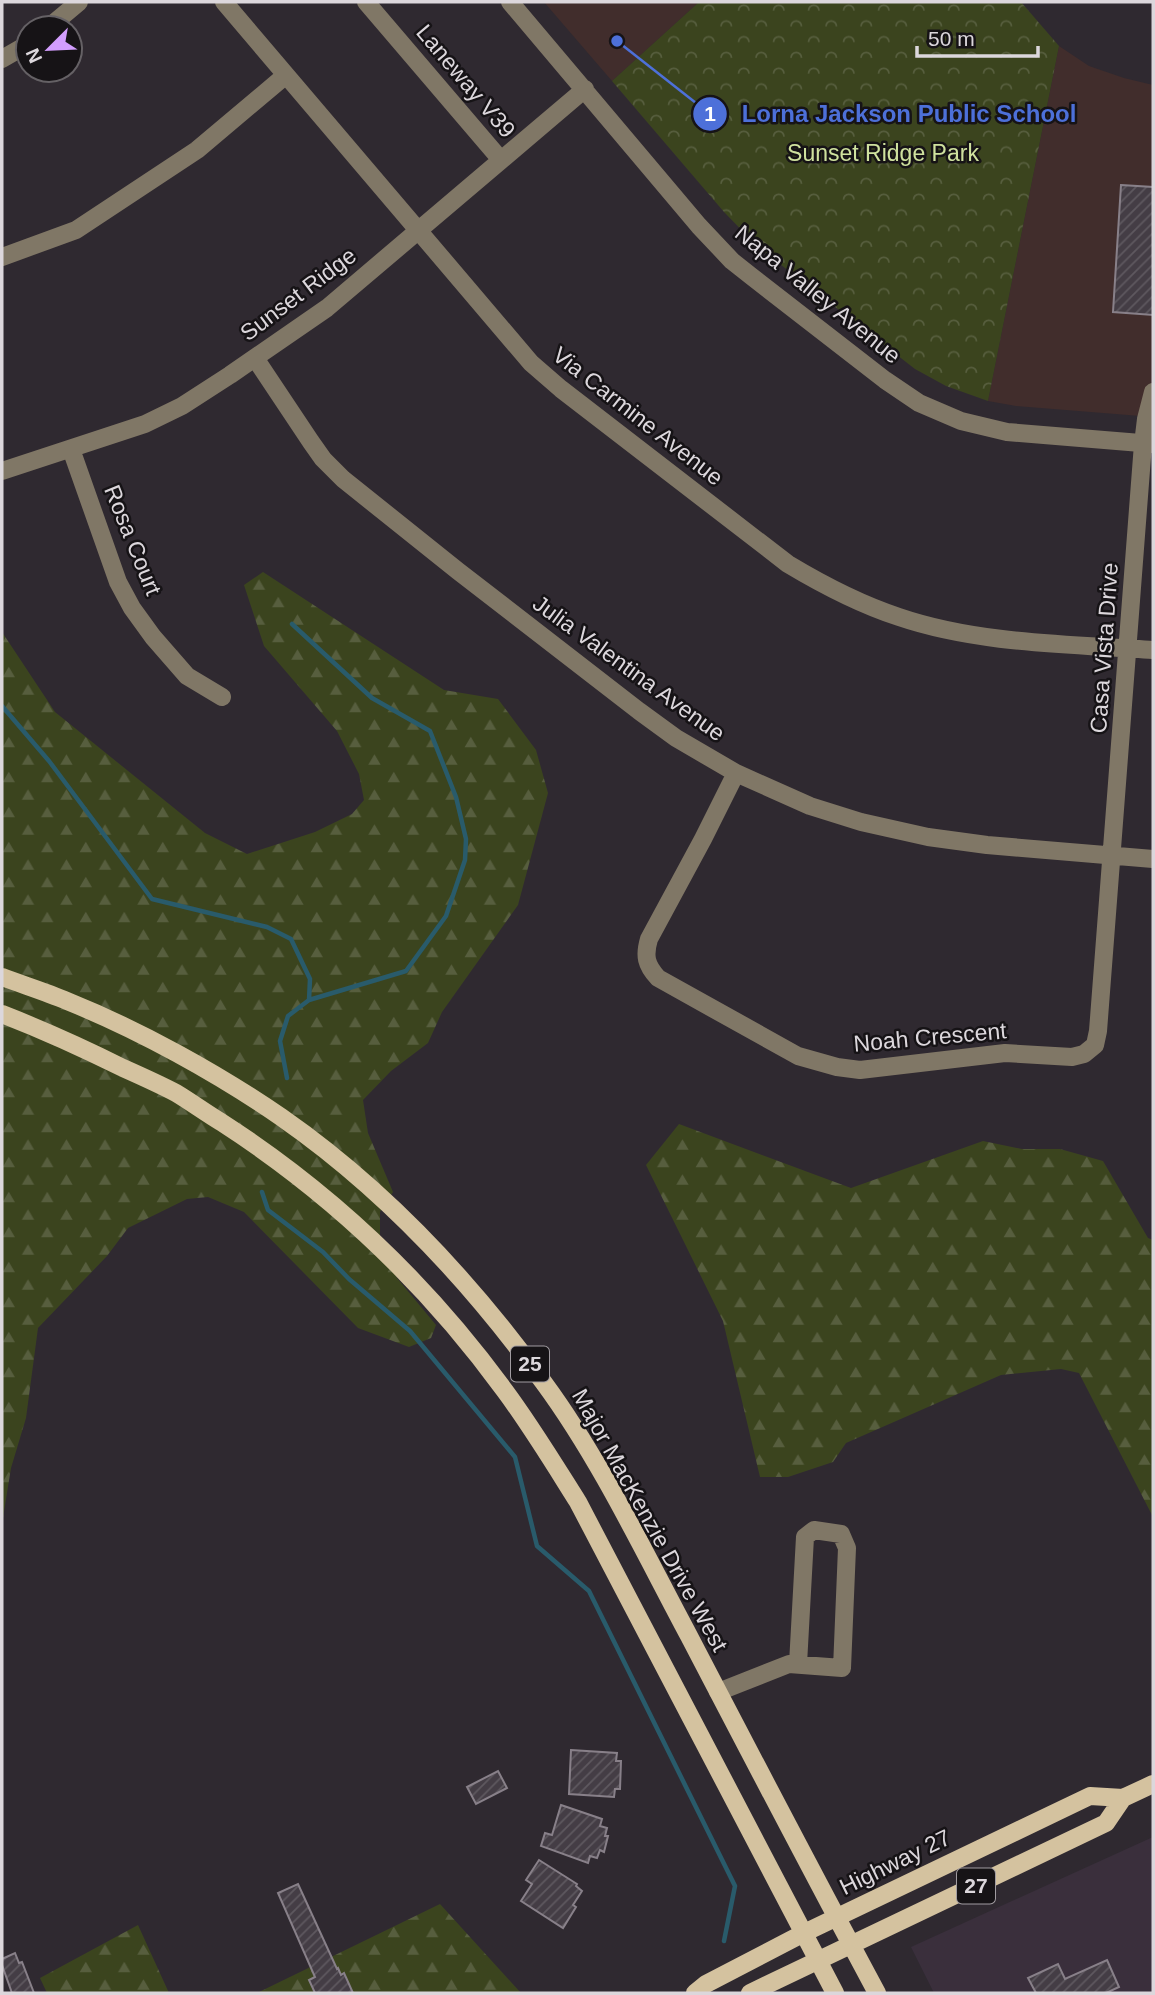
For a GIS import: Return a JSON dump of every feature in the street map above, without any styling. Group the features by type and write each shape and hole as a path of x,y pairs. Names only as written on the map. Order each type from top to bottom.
{"main road":[{"name":"Major MacKenzie Drive West","path":"2,977 68,1002 148,1039 282,1118 341,1164 420,1236 471,1290 546,1385 593,1459 636,1535 877,1993"},
{"name":"25","path":"2,1014 54,1034 176,1093 255,1144 306,1181 354,1222 411,1278 463,1337 505,1391 578,1502 835,1993"},
{"name":"Highway 27","path":"695,1993 706,1984 804,1933 1090,1797 1123,1798 1153,1784"},
{"name":"Highway 27","path":"750,1993 1106,1823 1123,1798"}],"street":[{"path":"65,14 79,2"},
{"name":"Via Carmine Avenue","path":"223,2 531,363 788,564 857,601 941,629 990,637 1153,650"},
{"name":"Laneway V39","path":"366,2 501,160"},
{"name":"Napa Valley Avenue","path":"510,2 699,226 732,261 902,393 943,414 984,428 1148,444"},
{"path":"2,257 76,230 197,150 286,75"},
{"name":"Sunset Ridge","path":"2,471 71,449 162,416 182,406 327,308 585,89"},
{"name":"Julia Valentina Avenue","path":"255,358 323,459 343,479 639,711 676,738 736,773 810,806 928,838 1153,859"},
{"name":"Casa Vista Drive","path":"1113,855 1128,648 1148,444 1146,418 1153,393"},
{"name":"Rosa Court","path":"71,449 118,582 132,608 187,676 222,697"},
{"name":"Noah Crescent","path":"736,773 649,939 646,948 650,969 659,978 781,1048 836,1068 860,1070 1005,1053 1072,1057 1084,1054 1095,1045 1098,1031 1113,855"},
{"path":"718,1692 789,1664 842,1668 847,1548 841,1535 814,1530 805,1537 798,1664"}],"shaded area":[{"path":"544,2 699,2 612,81"},
{"path":"1059,46 1089,66 1153,85 1153,417 1016,406 988,401"},
{"path":"1153,1837 1153,1993 934,1993 911,1947"}],"green space":[{"name":"Sunset Ridge Park","path":"699,2 1021,2 1059,46 988,401 946,386 915,369 758,247 724,212 612,81"},
{"path":"263,572 444,690 498,699 536,750 548,793 518,905 442,1012 428,1043 391,1071 363,1100 368,1133 393,1192 380,1212 380,1238 397,1278 436,1325 431,1338 409,1347 358,1328 244,1212 208,1197 187,1199 128,1228 107,1256 38,1328 26,1418 11,1468 2,1524 2,632 55,712 205,833 247,854 315,832 352,814 364,800 359,774 337,731 264,646 244,585"},
{"path":"679,1124 851,1188 983,1141 1022,1149 1060,1149 1103,1161 1148,1238 1153,1240 1153,1517 1079,1373 1061,1369 1001,1375 846,1443 833,1462 788,1477 760,1477 723,1321 646,1165"},
{"path":"440,1904 521,1993 257,1993"},
{"path":"138,1925 169,1993 47,1993 40,1978"}],"building":[{"path":"1121,185 1153,187 1153,315 1113,312"},
{"path":"571,1750 617,1753 616,1761 621,1761 620,1789 615,1789 614,1797 569,1794"},
{"path":"498,1771 507,1788 476,1804 467,1787"},
{"path":"561,1805 602,1819 600,1826 607,1828 605,1836 608,1836 604,1852 600,1850 597,1858 590,1856 588,1863 541,1846 545,1833 552,1835"},
{"path":"539,1860 577,1884 582,1891 563,1928 521,1901 532,1884 526,1880"},
{"path":"298,1884 337,1969 341,1975 344,1973 353,1993 315,1993 309,1980 315,1977 278,1893"},
{"path":"15,1953 19,1963 22,1962 34,1993 12,1993 2,1959"},
{"path":"1107,1960 1119,1987 1106,1993 1036,1993 1028,1978 1058,1964 1065,1979"}],"waterway":[{"path":"287,1078 280,1041 288,1016 309,1000 406,971 446,916 465,860 466,839 456,797 430,731 372,698 292,624"},
{"path":"2,706 49,761 152,899 267,927 291,939 310,979 309,1000"},
{"path":"262,1192 268,1210 323,1252 349,1279 410,1331 515,1457 537,1546 589,1591 735,1886 724,1941"}],"place":[{"name":"Lorna Jackson Public School","path":"617,41"}]}
